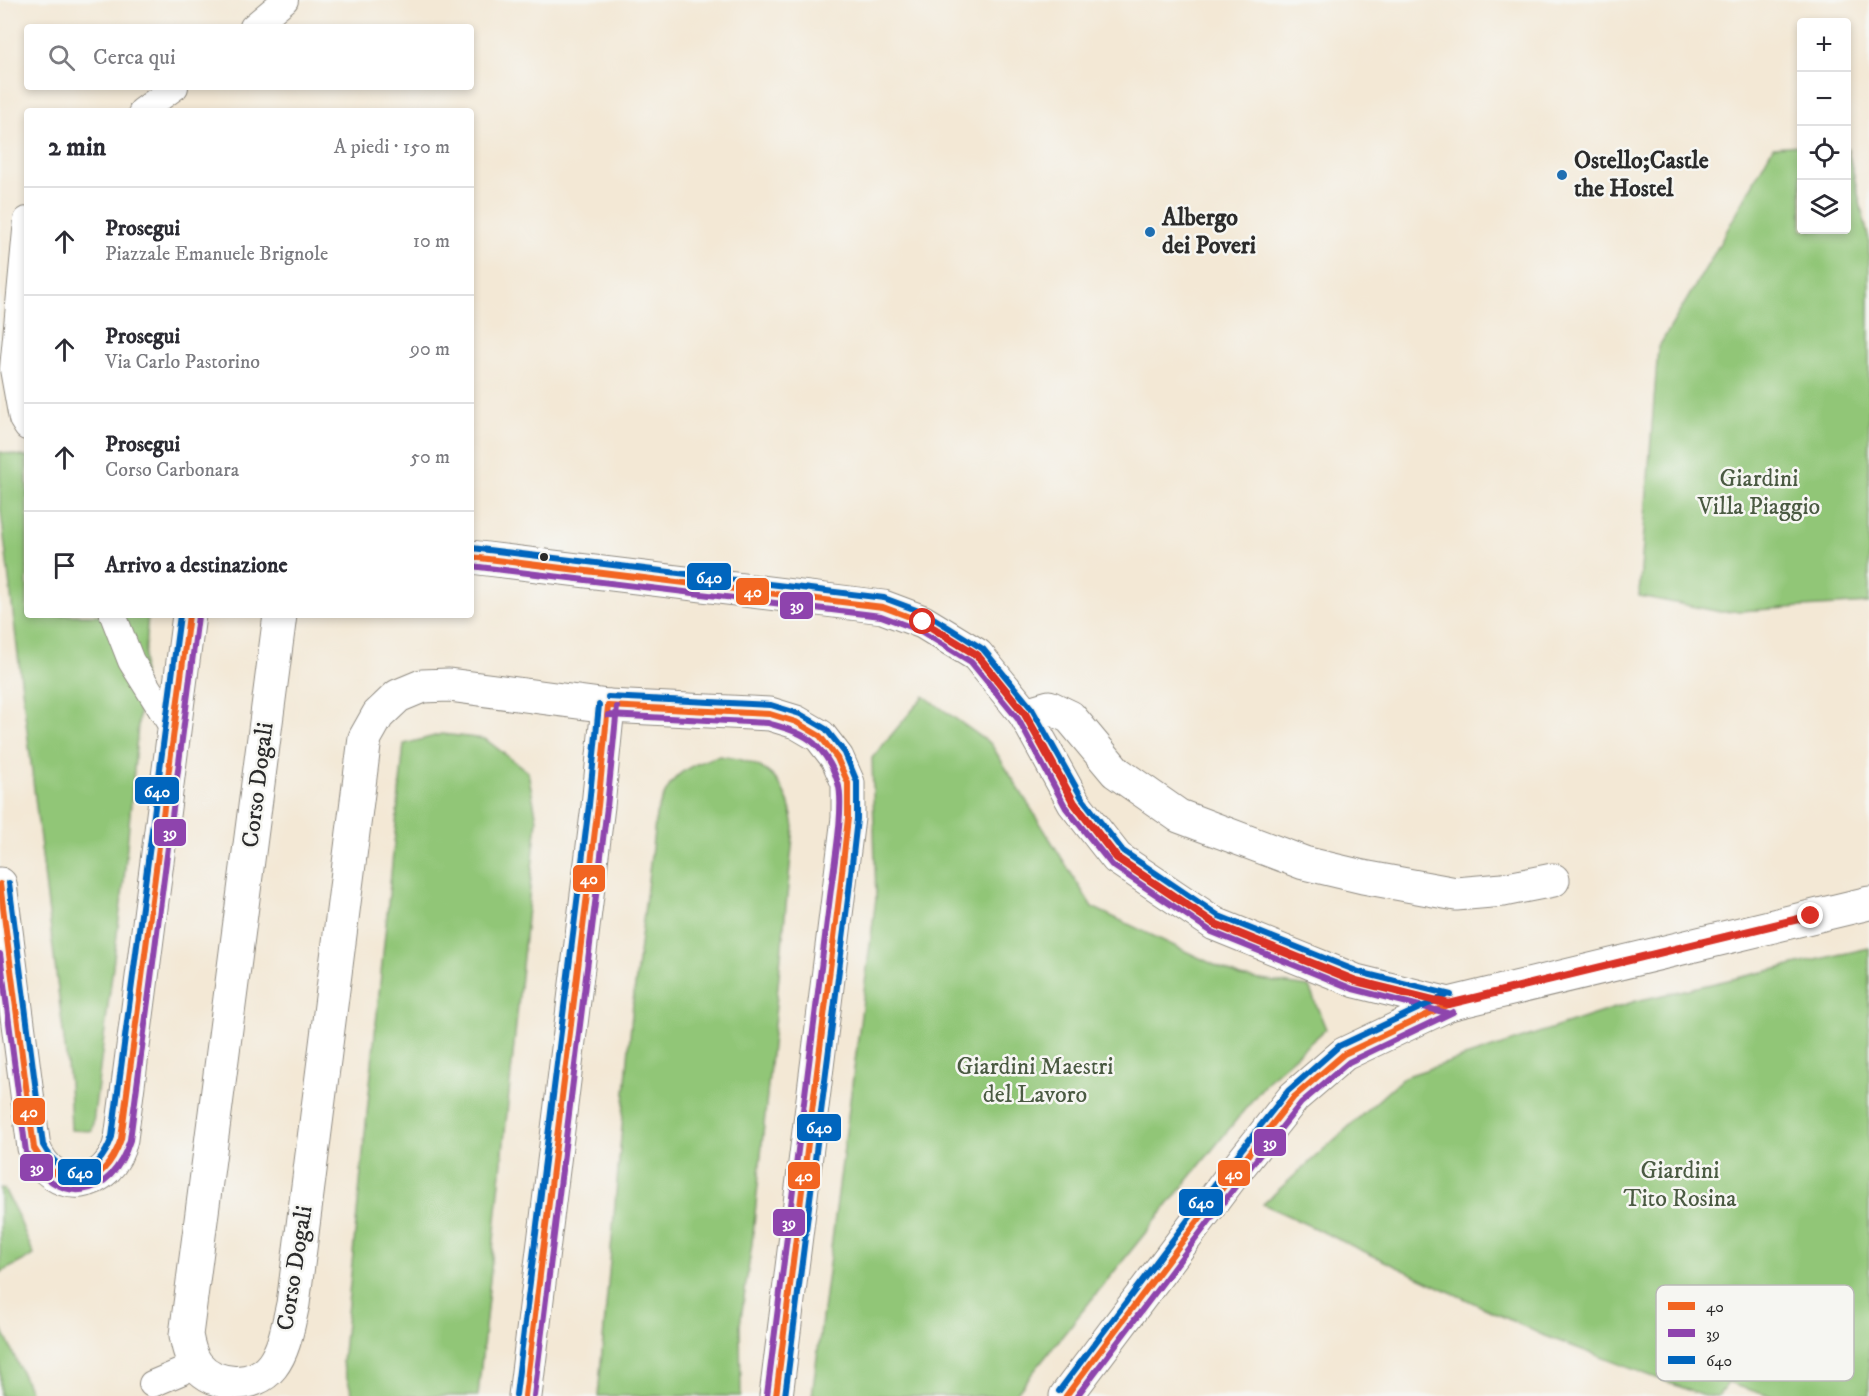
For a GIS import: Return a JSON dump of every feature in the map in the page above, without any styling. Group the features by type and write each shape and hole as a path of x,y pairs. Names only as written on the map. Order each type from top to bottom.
{"street":[{"path":"474,557 883,607 923,622 977,655 1025,714 1074,803 1117,858 1215,924 1356,981 1449,1004"},
{"path":"0,884 34,1148 39,1160 48,1171 60,1179 74,1182 88,1180 101,1174 111,1165 118,1152 121,1139 189,618"},
{"name":"Corso Dogali","path":"280,618 186,1335 189,1351 197,1365 209,1376 225,1382 241,1383 256,1378 270,1369 279,1355 293,1304 365,738 378,715 398,696 422,686 449,685 608,706 770,714 796,722 820,736 837,758 848,783 848,818 776,1396"},
{"path":"525,1396 598,806 608,706"},
{"path":"1025,714 1049,707 1070,717 1116,772 1179,816 1304,863 1363,877 1456,894 1503,891 1553,880"},
{"path":"1066,1396 1236,1168 1294,1097 1344,1054 1449,1004 1869,903"}],"lane":[{"path":"257,24 285,0"},
{"path":"146,108 171,90"},
{"path":"24,252 13,369 24,422"},
{"path":"114,618 131,661 173,728"},
{"path":"152,1384 197,1365"}],"green space":[{"name":"Giardini Villa Piaggio","path":"1797,145 1797,234 1851,234 1851,164 1869,240 1869,603 1721,612 1639,596 1658,348 1710,261 1773,147"},
{"path":"0,452 24,456 24,618 148,618 124,880 92,1131 71,1130 69,1082 0,504"},
{"name":"Giardini Maestri del Lavoro","path":"924,696 991,744 1092,907 1240,977 1309,987 1326,1029 1270,1078 1014,1396 812,1396 876,898 872,758"},
{"path":"442,734 485,739 528,772 537,820 478,1396 353,1396 342,1363 404,744"},
{"path":"719,756 750,762 772,775 786,796 794,827 752,1244 740,1325 741,1396 598,1396 633,1002 656,815 666,791 678,775 686,769"},
{"name":"Giardini Tito Rosina","path":"1869,948 1869,1396 1769,1396 1728,1383 1718,1396 1704,1396 1664,1381 1854,1381 1854,1285 1656,1285 1656,1378 1540,1334 1263,1204 1404,1077 1636,1001"},
{"path":"0,1188 4,1189 17,1214 34,1255 0,1273"},
{"path":"0,1324 32,1396 0,1396"}],"transit line":[{"name":"640","path":"474,548 884,598 927,614 983,649 1032,709 1082,798 1123,851 1219,916 1359,972 1451,995"},
{"name":"40","path":"474,557 883,607 923,622 977,655 1025,714 1074,803 1117,858 1215,924 1356,981 1449,1004"},
{"name":"39","path":"474,566 881,616 919,630 971,662 1018,719 1066,808 1112,865 1212,932 1353,989 1447,1013"},
{"name":"640","path":"9,883 43,1145 61,1167 71,1172 80,1172 90,1169 98,1162 112,1137 180,618"},
{"name":"40","path":"0,884 34,1148 45,1164 57,1175 69,1180 81,1181 93,1178 104,1169 121,1139 189,618"},
{"name":"39","path":"0,954 26,1152 39,1170 53,1182 68,1189 83,1190 97,1185 110,1175 121,1160 130,1140 198,618"},
{"name":"640","path":"608,697 771,705 800,714 826,729 845,753 857,782 857,819 849,891 785,1396"},
{"name":"640","path":"516,1395 589,805 599,705"},
{"name":"40","path":"608,706 770,714 796,722 820,736 837,758 848,783 848,818 840,890 776,1396"},
{"name":"40","path":"525,1396 598,806 608,706"},
{"name":"39","path":"534,1396 607,807 617,707"},
{"name":"39","path":"608,715 768,723 799,733 815,744 829,762 838,783 840,793 838,835 767,1395"},
{"name":"640","path":"1059,1391 1230,1164 1288,1091 1339,1046 1445,996"},
{"name":"40","path":"1066,1396 1294,1097 1344,1054 1449,1004"},
{"name":"39","path":"1077,1396 1301,1103 1349,1062 1453,1012"}],"place":[{"name":"Ostello;Castle the Hostel","path":"1562,175"},
{"name":"Albergo dei Poveri","path":"1150,232"}],"route":[{"path":"923,622 977,655 1025,714 1074,803 1117,858 1215,924 1356,981 1449,1004 1811,916"}]}
